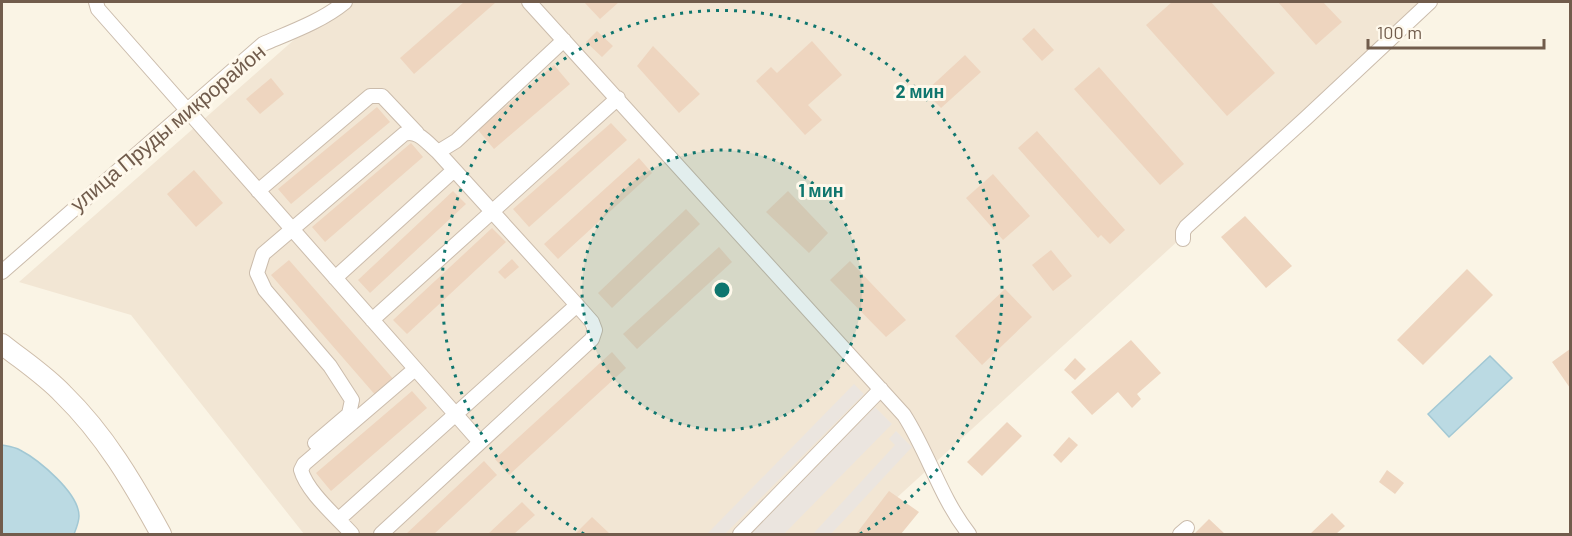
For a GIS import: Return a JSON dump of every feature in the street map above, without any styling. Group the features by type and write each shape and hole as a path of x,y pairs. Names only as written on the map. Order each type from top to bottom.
{"main road":[{"path":"2,344 62,392 99,433 128,474 161,534"}],"street":[{"path":"96,2 98,9 186,110 480,442"},
{"name":"улица Пруды микрорайон","path":"2,272 263,44 314,21 345,2"},
{"path":"529,2 904,415 917,435 937,484 969,534"},
{"path":"1183,239 1186,227 1430,2"},
{"path":"438,152 456,141 564,40"},
{"path":"258,191 370,96 382,96 438,152 592,322 595,330 592,339 381,534"},
{"path":"372,320 618,98"},
{"path":"315,443 349,414 352,400 330,366 265,290 257,273 262,254 404,134 410,131 417,133"},
{"path":"335,278 454,170"},
{"path":"339,519 577,305"},
{"path":"352,534 312,489 301,470 304,464 415,369"},
{"path":"740,534 881,389"}],"shaded area":[{"path":"337,2 1432,2 1387,50 857,534 304,534 131,315 19,282"},
{"path":"854,384 864,394 725,534 707,534"},
{"path":"875,407 892,424 784,534 751,534"},
{"path":"896,431 912,447 831,534 813,534 895,445 889,439"}],"water":[{"path":"1490,356 1512,378 1449,437 1428,414"},
{"path":"2,445 16,448 28,455 57,478 77,507 79,516 74,534 2,534"}],"building":[{"path":"464,2 495,3 414,74 400,58"},
{"path":"584,2 619,2 600,19"},
{"path":"1172,2 1211,2 1275,73 1227,116 1146,25"},
{"path":"1278,2 1323,2 1342,22 1316,45"},
{"path":"1034,28 1054,50 1042,61 1022,39"},
{"path":"597,31 613,46 602,57 586,42"},
{"path":"812,41 842,75 808,105 822,120 805,135 756,81 771,67 777,73"},
{"path":"653,46 700,94 679,113 637,66"},
{"path":"965,55 981,72 941,108 925,92"},
{"path":"554,65 570,84 494,149 478,130"},
{"path":"1099,67 1184,164 1160,185 1074,89"},
{"path":"271,78 284,94 260,114 246,99"},
{"path":"377,107 390,122 291,204 278,189"},
{"path":"611,123 627,140 529,227 513,209"},
{"path":"1037,131 1125,230 1110,244 1101,235 1098,238 1018,148"},
{"path":"411,143 423,157 325,242 312,227"},
{"path":"639,158 652,173 558,259 544,244"},
{"path":"194,170 223,203 196,227 167,194"},
{"path":"993,174 1030,216 1003,240 966,198"},
{"path":"453,191 466,204 370,293 358,280"},
{"path":"788,191 828,233 809,253 766,212"},
{"path":"686,209 700,224 612,308 598,293"},
{"path":"1245,216 1292,266 1266,288 1221,237"},
{"path":"492,228 506,242 407,334 393,320"},
{"path":"719,247 732,262 637,349 623,334"},
{"path":"1051,250 1072,276 1053,291 1032,265"},
{"path":"512,259 519,267 505,279 498,272"},
{"path":"289,260 395,381 377,397 271,275"},
{"path":"850,261 906,320 886,337 830,280"},
{"path":"1467,269 1493,295 1423,365 1397,340"},
{"path":"1005,289 1032,317 982,365 955,336"},
{"path":"1131,340 1161,373 1137,394 1141,399 1132,408 1118,392 1092,415 1071,392"},
{"path":"1570,349 1570,388 1552,362"},
{"path":"612,352 626,368 509,475 495,459"},
{"path":"1075,358 1086,369 1075,380 1064,370"},
{"path":"412,391 427,408 331,491 316,473"},
{"path":"1007,422 1022,436 982,476 967,462"},
{"path":"1069,437 1078,445 1061,463 1053,455"},
{"path":"484,461 497,475 434,534 406,534"},
{"path":"1387,470 1404,483 1395,494 1379,482"},
{"path":"889,491 919,512 901,534 856,534"},
{"path":"522,502 535,515 514,534 488,534"},
{"path":"1332,513 1345,526 1336,534 1310,534"},
{"path":"592,517 610,534 575,534"},
{"path":"1209,519 1225,534 1194,534"}]}
